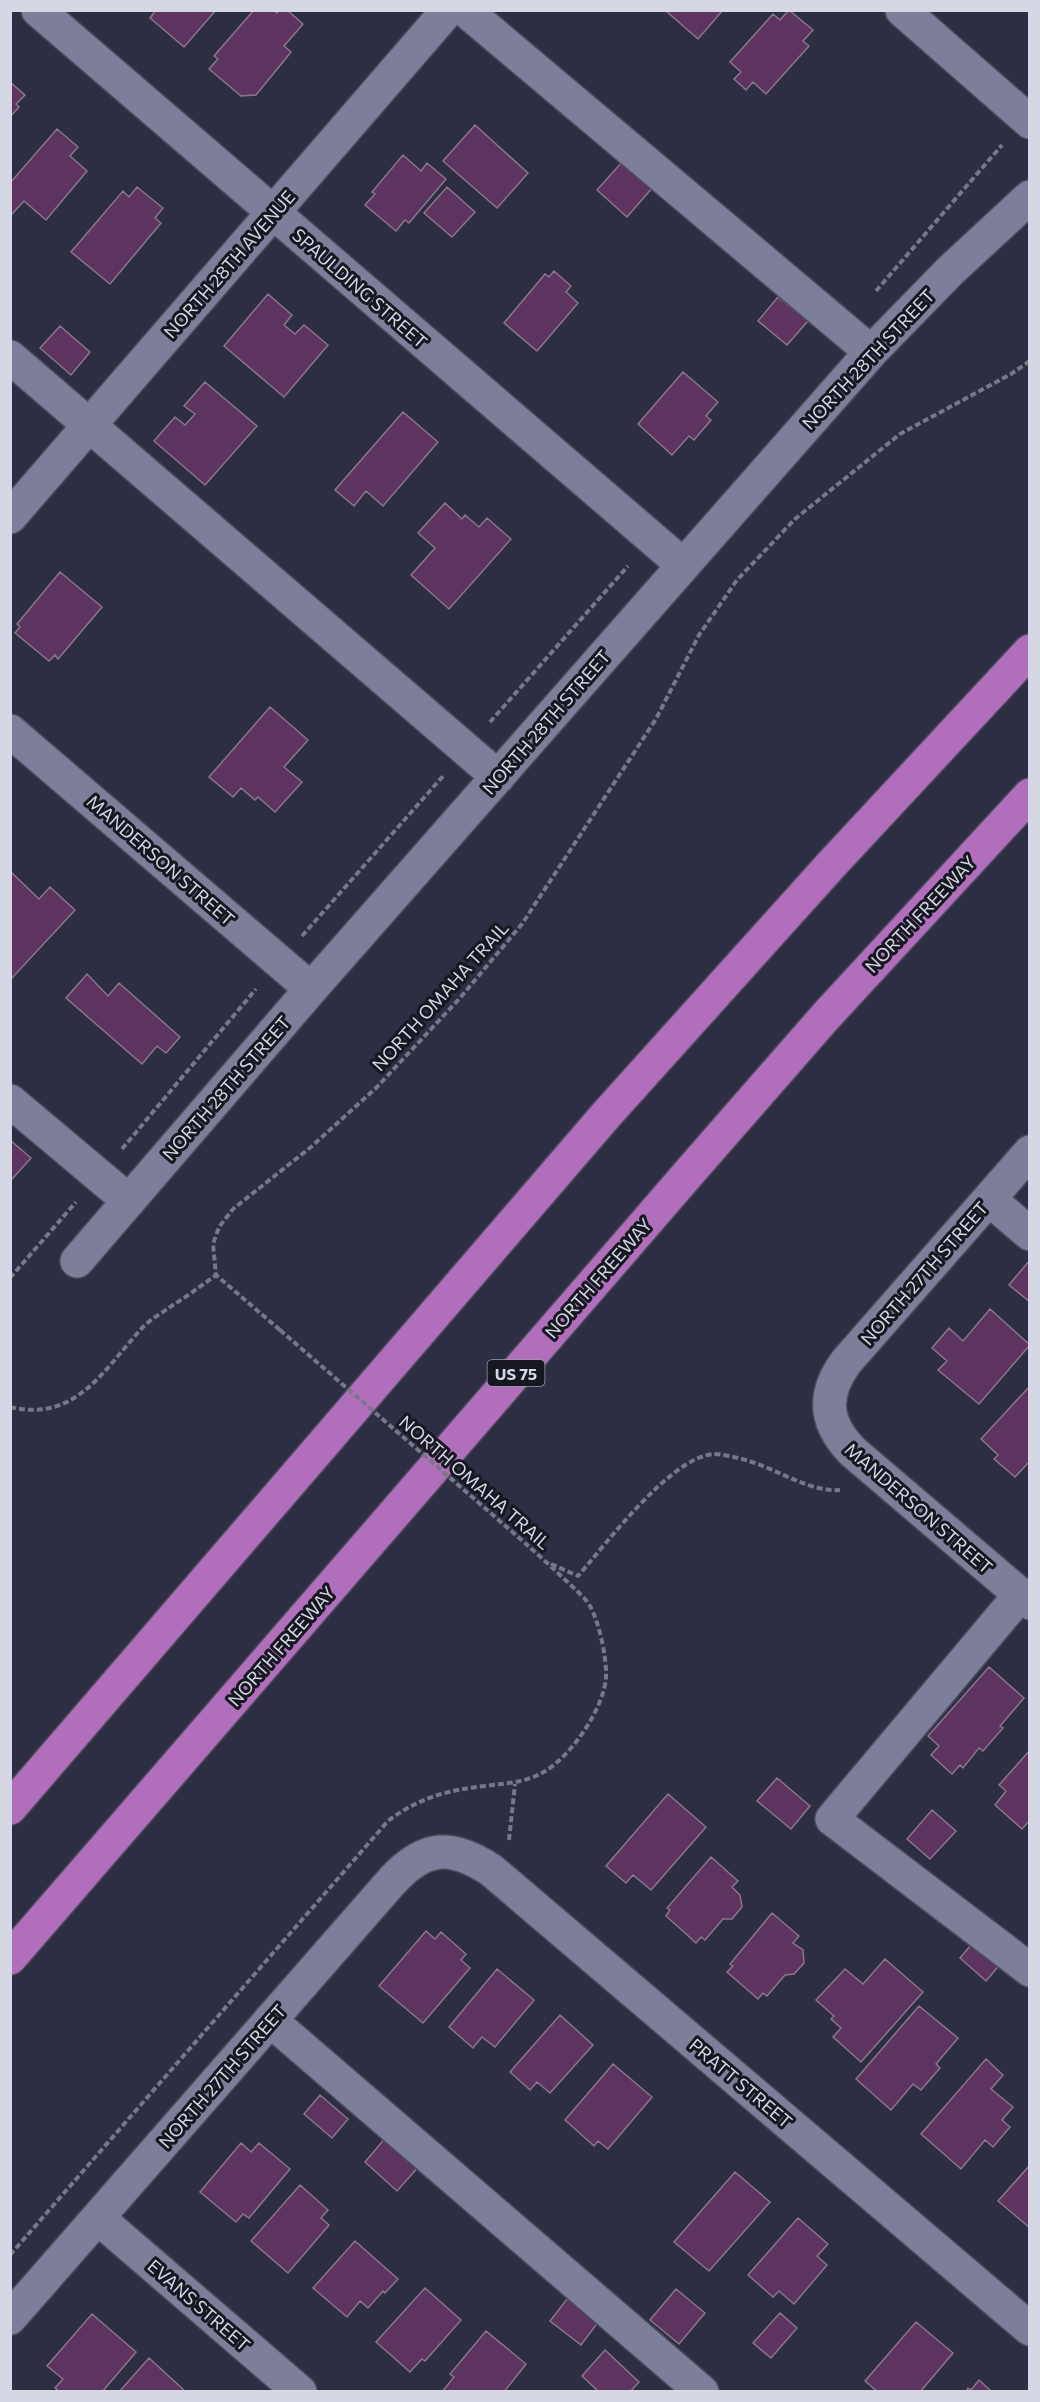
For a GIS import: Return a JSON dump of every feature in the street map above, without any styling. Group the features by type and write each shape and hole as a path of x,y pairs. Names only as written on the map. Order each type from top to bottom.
{"highway":[{"path":"10,1808 606,1115 831,865 1029,651"},
{"name":"NORTH FREEWAY","path":"10,1958 701,1158 826,1016 1029,795"}],"street":[{"name":"SPAULDING STREET","path":"38,10 683,565"},
{"name":"NORTH 28TH AVENUE","path":"10,517 448,10"},
{"path":"465,10 871,352"},
{"path":"902,10 1020,131"},
{"name":"NORTH 28TH STREET","path":"77,1261 311,989 871,352 1029,197"},
{"path":"10,357 498,777"},
{"name":"MANDERSON STREET","path":"10,731 311,989"},
{"path":"10,1101 129,1201"},
{"name":"NORTH 27TH STREET","path":"830,1401 830,1392 846,1362 1029,1152"},
{"path":"989,1199 1029,1234"},
{"name":"MANDERSON STREET","path":"830,1401 832,1425 837,1435 852,1451 1025,1599"},
{"path":"1025,1599 832,1819 1029,1970"},
{"name":"NORTH 27TH STREET","path":"10,2318 400,1872 420,1858 445,1850"},
{"name":"PRATT STREET","path":"445,1850 467,1856 491,1870 1029,2329"},
{"path":"270,2020 702,2391"},
{"name":"EVANS STREET","path":"98,2218 300,2391"}],"path":[{"path":"843,329 1002,144 1020,131"},
{"name":"NORTH OMAHA TRAIL","path":"843,1489 826,1491 748,1461 713,1454 692,1461 673,1473 650,1495 578,1575 548,1563 216,1275 213,1244 219,1227 233,1209 311,1147 377,1087 460,998 522,924 656,719 699,635 737,580 795,519 900,434 1011,374 1029,361"},
{"path":"10,1278 279,962 652,538"},
{"path":"10,1407 40,1409 62,1405 83,1394 110,1369 145,1324 216,1275"},
{"path":"508,1851 515,1784"}],"building":[{"path":"156,10 216,10 184,47 150,18"},
{"path":"254,10 273,10 277,13 279,10 287,10 303,24 284,46 291,52 256,95 241,96 209,69 218,59 214,56"},
{"path":"665,10 723,10 698,39"},
{"path":"789,10 813,30 803,41 809,46 766,94 753,82 746,90 734,79 741,72 730,62 773,14 780,20"},
{"path":"10,82 25,95 16,104 19,107 10,117"},
{"path":"475,125 528,173 497,208 443,161"},
{"path":"57,129 78,147 70,156 87,171 46,220 24,201 10,216 10,183"},
{"path":"403,155 421,171 427,163 446,179 409,223 405,220 396,231 365,205 375,194 372,192"},
{"path":"623,161 653,187 627,217 597,190"},
{"path":"137,187 163,208 155,218 161,223 110,284 71,252 123,191 129,197"},
{"path":"447,187 475,212 452,237 424,213"},
{"path":"554,271 571,286 566,292 578,303 537,351 504,323 545,274 549,277"},
{"path":"268,294 292,315 284,325 295,334 304,325 328,345 284,397 224,346"},
{"path":"778,297 808,321 787,345 758,321"},
{"path":"60,326 90,352 71,375 40,348"},
{"path":"683,372 718,402 706,416 711,420 694,440 689,436 672,455 638,424"},
{"path":"205,382 257,426 205,485 154,441 175,417 185,425 195,414 184,406"},
{"path":"403,412 438,442 383,506 366,491 354,506 335,490"},
{"path":"445,503 462,519 465,515 479,527 487,518 511,539 449,609 411,575 435,548 418,533"},
{"path":"60,572 102,607 58,659 55,655 49,661 15,633 20,627 17,624"},
{"path":"270,707 308,740 284,767 302,782 275,812 258,797 255,800 241,788 233,797 209,777"},
{"path":"11,872 39,899 50,887 75,910 12,978 10,976"},
{"path":"87,974 108,996 119,983 180,1037 166,1053 157,1046 142,1064 66,998"},
{"path":"10,1140 31,1158 12,1179 10,1178"},
{"path":"1030,1260 1030,1302 1009,1285"},
{"path":"990,1309 1030,1345 979,1404 938,1370 947,1361 932,1348 949,1328 963,1341"},
{"path":"1030,1386 1030,1461 1015,1477 994,1459 998,1455 981,1439"},
{"path":"989,1667 1024,1698 1000,1726 1003,1728 983,1751 979,1748 963,1768 960,1765 952,1774 931,1755 939,1746 928,1736"},
{"path":"1030,1750 1030,1820 1022,1829 995,1805 1006,1791 999,1785"},
{"path":"777,1778 810,1806 791,1829 757,1801"},
{"path":"668,1794 706,1827 651,1890 633,1875 626,1883 606,1866"},
{"path":"932,1810 956,1831 930,1859 907,1839"},
{"path":"711,1857 738,1881 732,1887 740,1895 742,1907 732,1919 723,1919 705,1940 701,1937 696,1943 666,1916 670,1910 667,1908"},
{"path":"772,1913 799,1936 793,1943 803,1950 804,1963 794,1974 785,1975 767,1996 763,1993 758,1999 727,1972 733,1966 730,1964"},
{"path":"426,1931 435,1939 441,1932 466,1954 461,1960 470,1968 423,2023 379,1986"},
{"path":"976,1939 1002,1962 986,1981 960,1958"},
{"path":"885,1959 923,1992 861,2062 833,2037 841,2028 831,2019 834,2016 816,2000 845,1969 863,1984"},
{"path":"497,1969 534,2000 495,2047 482,2037 473,2048 449,2027"},
{"path":"919,2006 958,2038 936,2064 940,2068 921,2090 913,2084 891,2110 856,2079"},
{"path":"560,2015 593,2045 550,2093 537,2082 530,2090 510,2072"},
{"path":"986,2059 1003,2075 991,2089 1013,2107 1002,2120 1010,2127 993,2147 985,2140 961,2169 921,2134"},
{"path":"613,2064 652,2097 608,2149 598,2141 594,2146 565,2120"},
{"path":"320,2095 348,2119 332,2138 304,2114"},
{"path":"387,2136 420,2165 397,2191 365,2162"},
{"path":"241,2143 251,2152 259,2143 290,2169 249,2218 243,2214 236,2222 200,2192"},
{"path":"1030,2165 1030,2228 998,2201"},
{"path":"735,2172 770,2202 709,2271 674,2242"},
{"path":"300,2185 328,2210 321,2218 329,2225 288,2273 251,2241"},
{"path":"798,2218 828,2244 817,2256 827,2265 794,2304 779,2291 773,2297 748,2275"},
{"path":"355,2241 398,2279 368,2308 360,2301 347,2317 313,2288"},
{"path":"425,2288 461,2320 425,2361 422,2359 410,2372 376,2342"},
{"path":"676,2289 705,2313 679,2344 650,2320"},
{"path":"571,2294 602,2317 581,2345 550,2321"},
{"path":"780,2313 797,2328 771,2358 753,2343"},
{"path":"92,2314 136,2352 102,2392 60,2392 55,2388 63,2379 47,2366"},
{"path":"916,2322 953,2353 920,2392 878,2392 865,2381"},
{"path":"486,2331 526,2364 504,2392 442,2392 454,2377 450,2374"},
{"path":"605,2350 639,2382 630,2392 599,2392 582,2376"},
{"path":"149,2358 186,2392 119,2392"},
{"path":"979,2380 992,2392 966,2392 968,2388 971,2390"}]}
